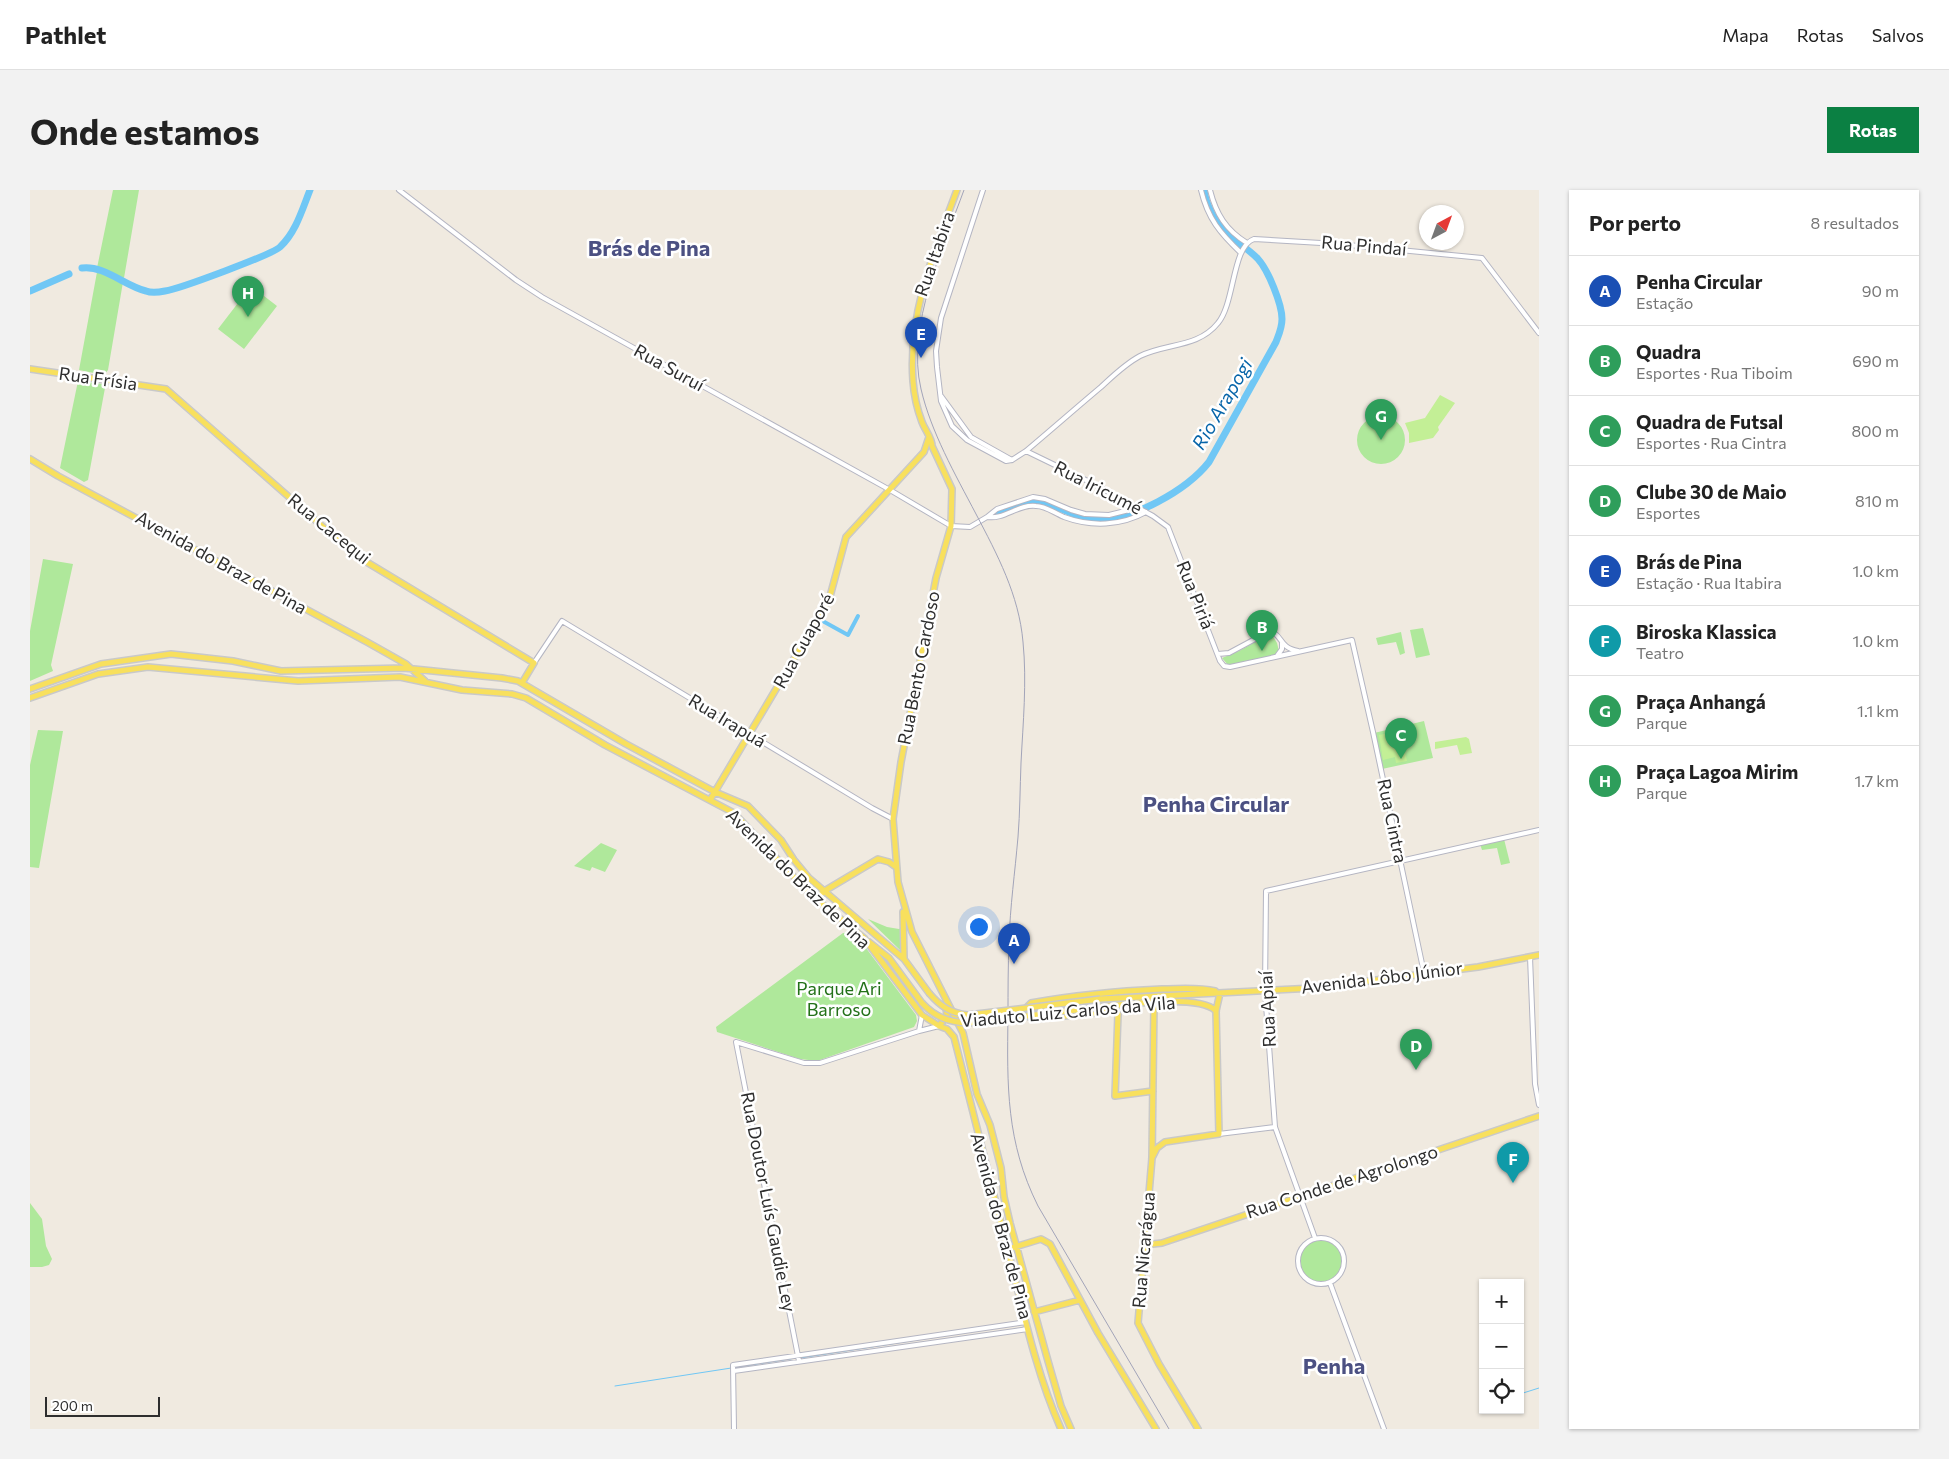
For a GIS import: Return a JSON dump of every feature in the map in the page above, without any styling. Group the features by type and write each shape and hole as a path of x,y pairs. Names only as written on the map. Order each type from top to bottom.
{"main road":[{"name":"Rua Itabira","path":"929,437 920,414 915,392 912,361 914,332 923,286 957,190"},
{"name":"Rua Frísia","path":"30,369 166,389"},
{"name":"Rua Cacequi","path":"166,389 355,555 534,663"},
{"name":"Rua Guaporé","path":"710,800 829,600 846,537 924,452 929,437"},
{"name":"Rua Bento Cardoso","path":"904,906 896,867 896,835 893,819 911,705 934,587 951,526 952,489 929,437"},
{"path":"924,452 931,450 935,452"},
{"name":"Avenida do Braz de Pina","path":"30,459 58,476 368,642 411,668 425,681 462,690 512,694 526,698 605,745 729,810 741,819 815,899 864,938 924,1016 949,1030 954,1037 970,1108 1026,1322 1060,1429"},
{"path":"30,689 101,664 164,654 233,661 281,671 411,668"},
{"path":"522,683 534,663"},
{"path":"30,698 91,676 148,667 298,681 396,676 425,681"},
{"name":"Avenida do Braz de Pina","path":"411,668 502,678 522,683 626,744 715,792 744,804 756,813 781,840 804,872 823,892 904,958 929,993"},
{"path":"815,899 823,892 878,859 889,862 896,867"},
{"path":"904,906 904,958"},
{"name":"Avenida do Braz de Pina","path":"904,906 912,932 945,998 952,1008 962,1032 977,1094 990,1125 1001,1168 1004,1198 1034,1312 1061,1406 1071,1429"},
{"name":"Viaduto Luiz Carlos da Vila","path":"864,938 888,958 922,1003 934,1015 953,1022 968,1023 1101,1007 1154,1003 1198,1002 1209,1005 1216,1011"},
{"name":"Avenida Lôbo Júnior","path":"929,993 940,1005 950,1011 968,1015 1100,999 1314,988 1478,966 1539,955"},
{"name":"Avenida Lôbo Júnior","path":"1153,1091 1114,1096 1118,1014 1116,1011 1039,1020 1030,1018 1026,1013 1026,1008 1032,1003 1082,994 1124,990 1201,988 1222,993"},
{"path":"1152,1158 1157,1148 1165,1142 1219,1134 1216,1011 1222,993"},
{"path":"939,1026 944,1021 947,1013 945,998"},
{"name":"Rua Nicarágua","path":"1154,1003 1152,1158 1138,1323 1159,1364 1198,1429"},
{"path":"924,1016 942,1017 947,1013"},
{"name":"Rua Conde de Agrolongo","path":"1146,1241 1153,1244 1162,1243 1539,1116"},
{"path":"1008,1249 1040,1239 1048,1242 1156,1429"},
{"path":"1034,1312 1080,1300"}],"street":[{"name":"Rua Suruí","path":"399,190 501,269 536,293 890,490 951,526"},
{"path":"983,190 940,318 936,350 940,395 948,421 959,435 1002,460 1012,460 1026,451 1128,363 1140,356 1190,342 1209,333 1219,322 1227,308 1236,265 1246,244 1232,233 1221,220 1210,190"},
{"path":"1201,190 1213,223 1219,231 1242,251"},
{"name":"Rua Pindaí","path":"1246,244 1254,239 1265,238 1482,258 1539,333"},
{"path":"940,395 971,437 1012,460"},
{"name":"Rua Iricumé","path":"1026,451 1096,485 1142,510 1168,527"},
{"path":"951,526 970,527 998,509 1033,497 1045,499 1085,514 1109,515 1142,510"},
{"path":"987,517 994,518 1020,508 1034,506 1045,508 1064,517 1095,524 1126,521 1142,510"},
{"name":"Rua Piriá","path":"1168,527 1222,664 1230,667 1275,658"},
{"name":"Rua Irapuá","path":"534,663 562,621 893,819"},
{"path":"1218,654 1229,653 1253,641 1263,633 1270,631 1274,632 1282,643 1290,649 1299,652"},
{"name":"Rua Cintra","path":"1299,652 1352,640 1424,973"},
{"path":"1275,658 1282,649 1282,643"},
{"path":"1275,658 1299,652"},
{"path":"1400,860 1539,830"},
{"name":"Rua Apiaí","path":"1316,1238 1275,1127 1265,991 1266,891 1400,860"},
{"path":"1530,957 1535,1084 1539,1105"},
{"path":"919,1031 924,1016"},
{"path":"919,1031 939,1026"},
{"name":"Rua Doutor Luís Gaudie Ley","path":"799,1358 736,1042 804,1063 820,1064 919,1031"},
{"path":"1219,1134 1275,1127"},
{"path":"1316,1238 1328,1239 1334,1242 1341,1249 1344,1256 1345,1265 1342,1273 1330,1283 1318,1285 1311,1282 1299,1271 1298,1259 1302,1248 1316,1238"},
{"path":"1330,1283 1384,1429"},
{"path":"734,1368 909,1342 1026,1322"},
{"path":"1009,1324 1010,1332"},
{"path":"909,1342 1028,1329"},
{"path":"734,1368 799,1358"},
{"path":"734,1368 734,1429"}],"green space":[{"path":"113,190 139,190 124,278 97,268"},
{"path":"97,272 123,282 108,370 104,375 79,370"},
{"path":"251,286 277,306 244,349 218,329"},
{"path":"78,381 104,384 105,388 88,480 84,482 60,468"},
{"path":"1440,395 1455,403 1438,427 1439,430 1433,438 1409,443 1409,433 1405,423 1425,418"},
{"path":"1381,416 1390,418 1398,423 1403,431 1405,440 1403,449 1398,457 1390,462 1381,464 1372,462 1364,457 1359,449 1357,440 1359,431 1364,423 1372,418"},
{"path":"43,559 73,564 51,665 53,671 30,681 30,631"},
{"path":"1423,628 1430,655 1416,658 1410,630"},
{"path":"1401,632 1405,653 1400,655 1396,642 1378,645 1376,638"},
{"path":"1271,633 1277,643 1280,655 1228,665 1222,658 1239,651"},
{"path":"1424,721 1433,758 1382,769 1374,733"},
{"path":"38,730 63,731 39,868 30,867 30,765"},
{"path":"1400,731 1407,761 1396,763 1395,757 1383,760 1379,735"},
{"path":"1466,737 1469,739 1472,753 1460,755 1457,745 1435,749 1435,742"},
{"path":"1504,839 1510,863 1501,865 1497,848 1482,850 1480,844"},
{"path":"601,843 617,850 605,872 592,867 590,871 574,866"},
{"path":"868,919 887,927 899,929 903,927 901,951"},
{"name":"Parque Ari Barroso","path":"854,932 916,1015 917,1021 914,1027 817,1061 800,1059 717,1032 716,1027 843,933"},
{"path":"30,1203 42,1219 46,1246 52,1259 49,1265 42,1267 30,1267"},
{"path":"1325,1240 1333,1243 1339,1249 1342,1261 1339,1273 1333,1279 1317,1282 1309,1279 1303,1273 1300,1257 1303,1249 1309,1243"}],"waterway":[{"path":"82,268 98,270 150,292 165,291 188,284 243,264 280,247 294,228 310,190"},
{"name":"Rio Arapogi","path":"998,514 1022,504 1038,502 1052,505 1089,519 1110,519 1126,515 1158,502 1187,483 1209,462 1276,342 1282,319 1277,296 1262,264 1219,225 1209,208 1204,190"},
{"path":"30,291 69,274"},
{"path":"819,619 848,635 858,616"},
{"path":"800,1358 962,1333"},
{"path":"615,1386 796,1358"},
{"path":"1524,1393 1539,1388"}],"railway":[{"path":"964,190 937,262 922,314 918,339 918,365 921,389 931,421 944,453 992,544 1006,575 1021,625 1025,687 1024,718 1018,837 1010,916 1008,970 1008,1066 1014,1136 1027,1182 1038,1206 1169,1429"}],"place":[{"name":"Praça Lagoa Mirim","path":"248,317"},
{"name":"Brás de Pina","path":"921,358"},
{"name":"Praça Anhangá","path":"1381,440"},
{"name":"Quadra","path":"1262,651"},
{"name":"Quadra de Futsal","path":"1401,759"},
{"name":"Penha Circular","path":"1014,964"},
{"name":"Clube 30 de Maio","path":"1416,1070"},
{"name":"Biroska Klassica","path":"1513,1183"}],"district":[{"name":"Brás de Pina","path":"649,248"},
{"name":"Penha Circular","path":"1216,804"},
{"name":"Penha","path":"1334,1366"}]}
